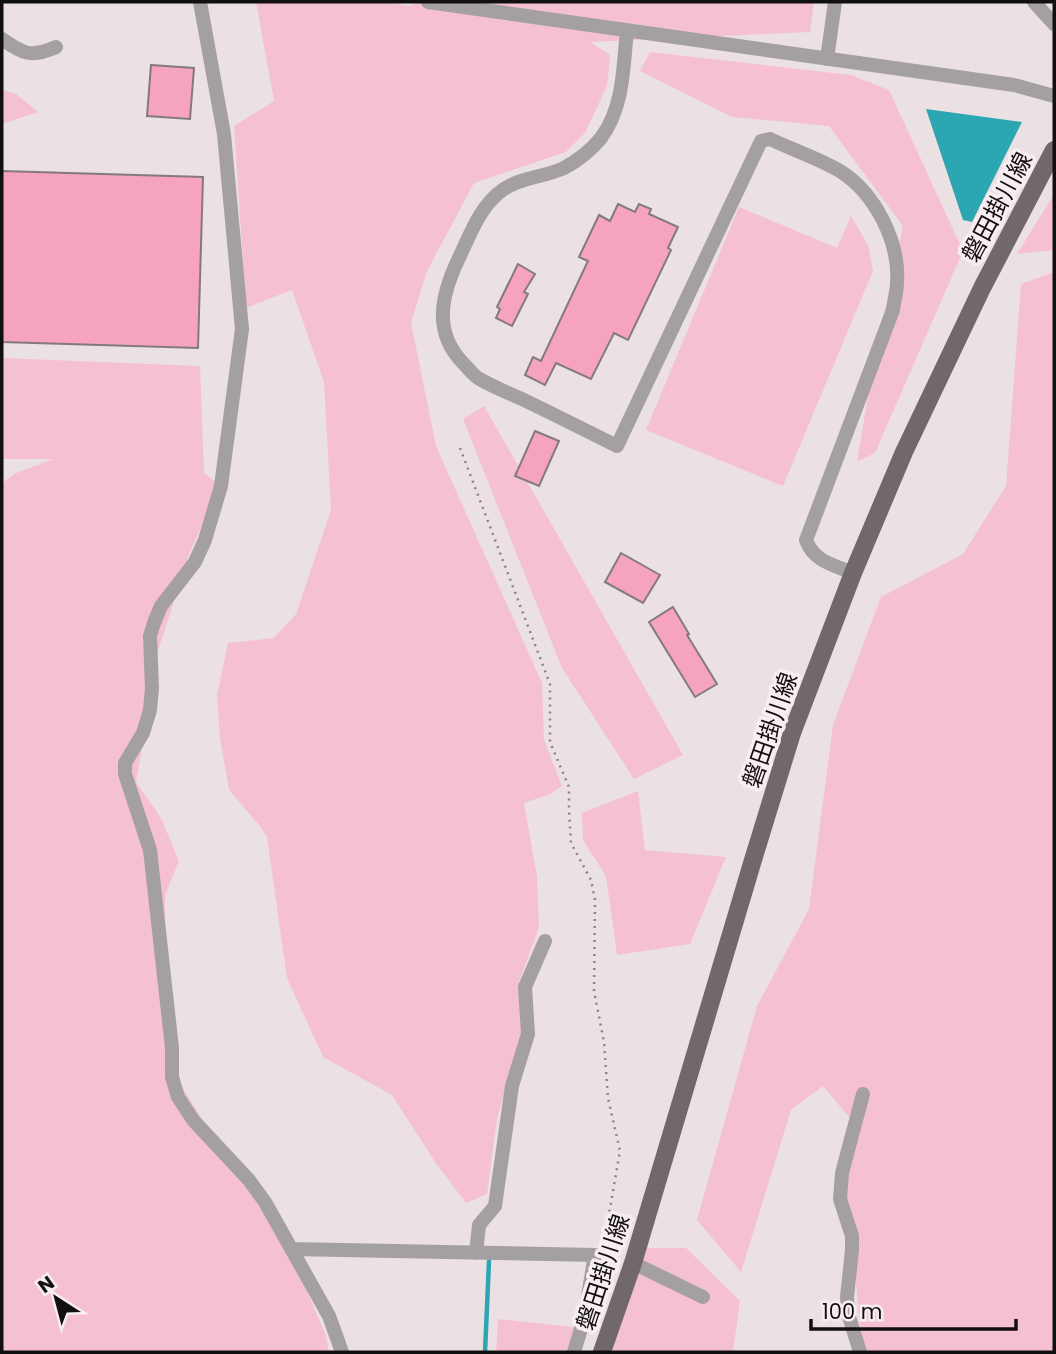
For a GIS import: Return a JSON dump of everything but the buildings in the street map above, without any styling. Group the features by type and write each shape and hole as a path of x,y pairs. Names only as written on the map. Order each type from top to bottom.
{"main road":[{"name":"磐田掛川線","path":"602,1352 633,1264 788,745 853,573 904,452 976,301 1054,150"}],"street":[{"path":"200,2 224,134 242,329 220,486 195,562 162,606 150,636 150,710 143,733 125,763 125,774 150,850 172,1048 172,1077 178,1097 193,1120 249,1180 265,1202 328,1316 342,1352"},
{"path":"428,2 1014,85 1054,96"},
{"path":"827,59 835,2"},
{"path":"1034,2 1054,24"},
{"path":"627,31 621,93 611,121 600,139 563,169 529,178 503,190 481,213 449,279 444,296 444,328 448,339 455,355 477,377 617,446 761,141 770,139 839,171 870,198 881,216 895,256 898,282 893,310 806,541 810,550 821,560 853,573"},
{"path":"2,39 27,53 40,54 56,47"},
{"path":"477,1253 479,1225 495,1206 512,1086 528,1034 525,988 545,941"},
{"path":"860,1352 848,1313 852,1236 840,1199 842,1174 863,1094"},
{"path":"291,1249 595,1255 584,1319 574,1352"},
{"path":"633,1264 703,1297"}],"path":[{"path":"460,448 550,684 550,742 569,787 571,843 591,880 595,900 594,991 604,1042 608,1098 620,1151 605,1237 595,1255"}],"shaded area":[{"path":"256,2 386,2 409,6 416,2 814,2 810,32 590,42 610,55 607,86 585,133 566,152 474,183 427,271 411,323 436,446 542,683 544,740 562,786 550,794 524,803 537,877 539,927 519,982 521,1036 497,1119 487,1194 466,1203 435,1162 392,1095 323,1057 287,978 267,837 229,790 220,739 217,695 228,643 274,638 296,614 331,510 324,382 292,290 246,308 234,126 274,101"},
{"path":"650,52 851,75 889,90 963,251 875,453 857,462 874,360 903,226 829,126 732,117 640,71"},
{"path":"2,90 16,94 38,112 2,124"},
{"path":"1054,194 1054,250 1017,254"},
{"path":"739,207 837,248 851,216 868,245 873,271 783,486 646,430"},
{"path":"1054,272 1054,1352 862,1352 852,1236 836,1172 855,1124 823,1086 791,1110 741,1272 697,1220 757,1006 809,909 833,725 881,597 963,554 1006,486 1021,284"},
{"path":"2,358 200,366 204,473 221,486 189,554 151,673 151,697 136,782 161,818 179,861 165,895 165,1059 222,1152 281,1230 326,1336 329,1352 2,1352 2,483 14,474 53,459 2,459"},
{"path":"484,406 683,755 634,779 562,668 463,419"},
{"path":"638,791 645,850 726,857 690,944 617,955 606,876 583,840 582,813"},
{"path":"637,1248 686,1248 740,1301 733,1352 600,1352"},
{"path":"498,1319 582,1328 574,1352 496,1352"}],"water":[{"path":"926,109 1022,122 972,222 963,220"}],"waterway":[{"path":"485,1352 489,1261"}]}
